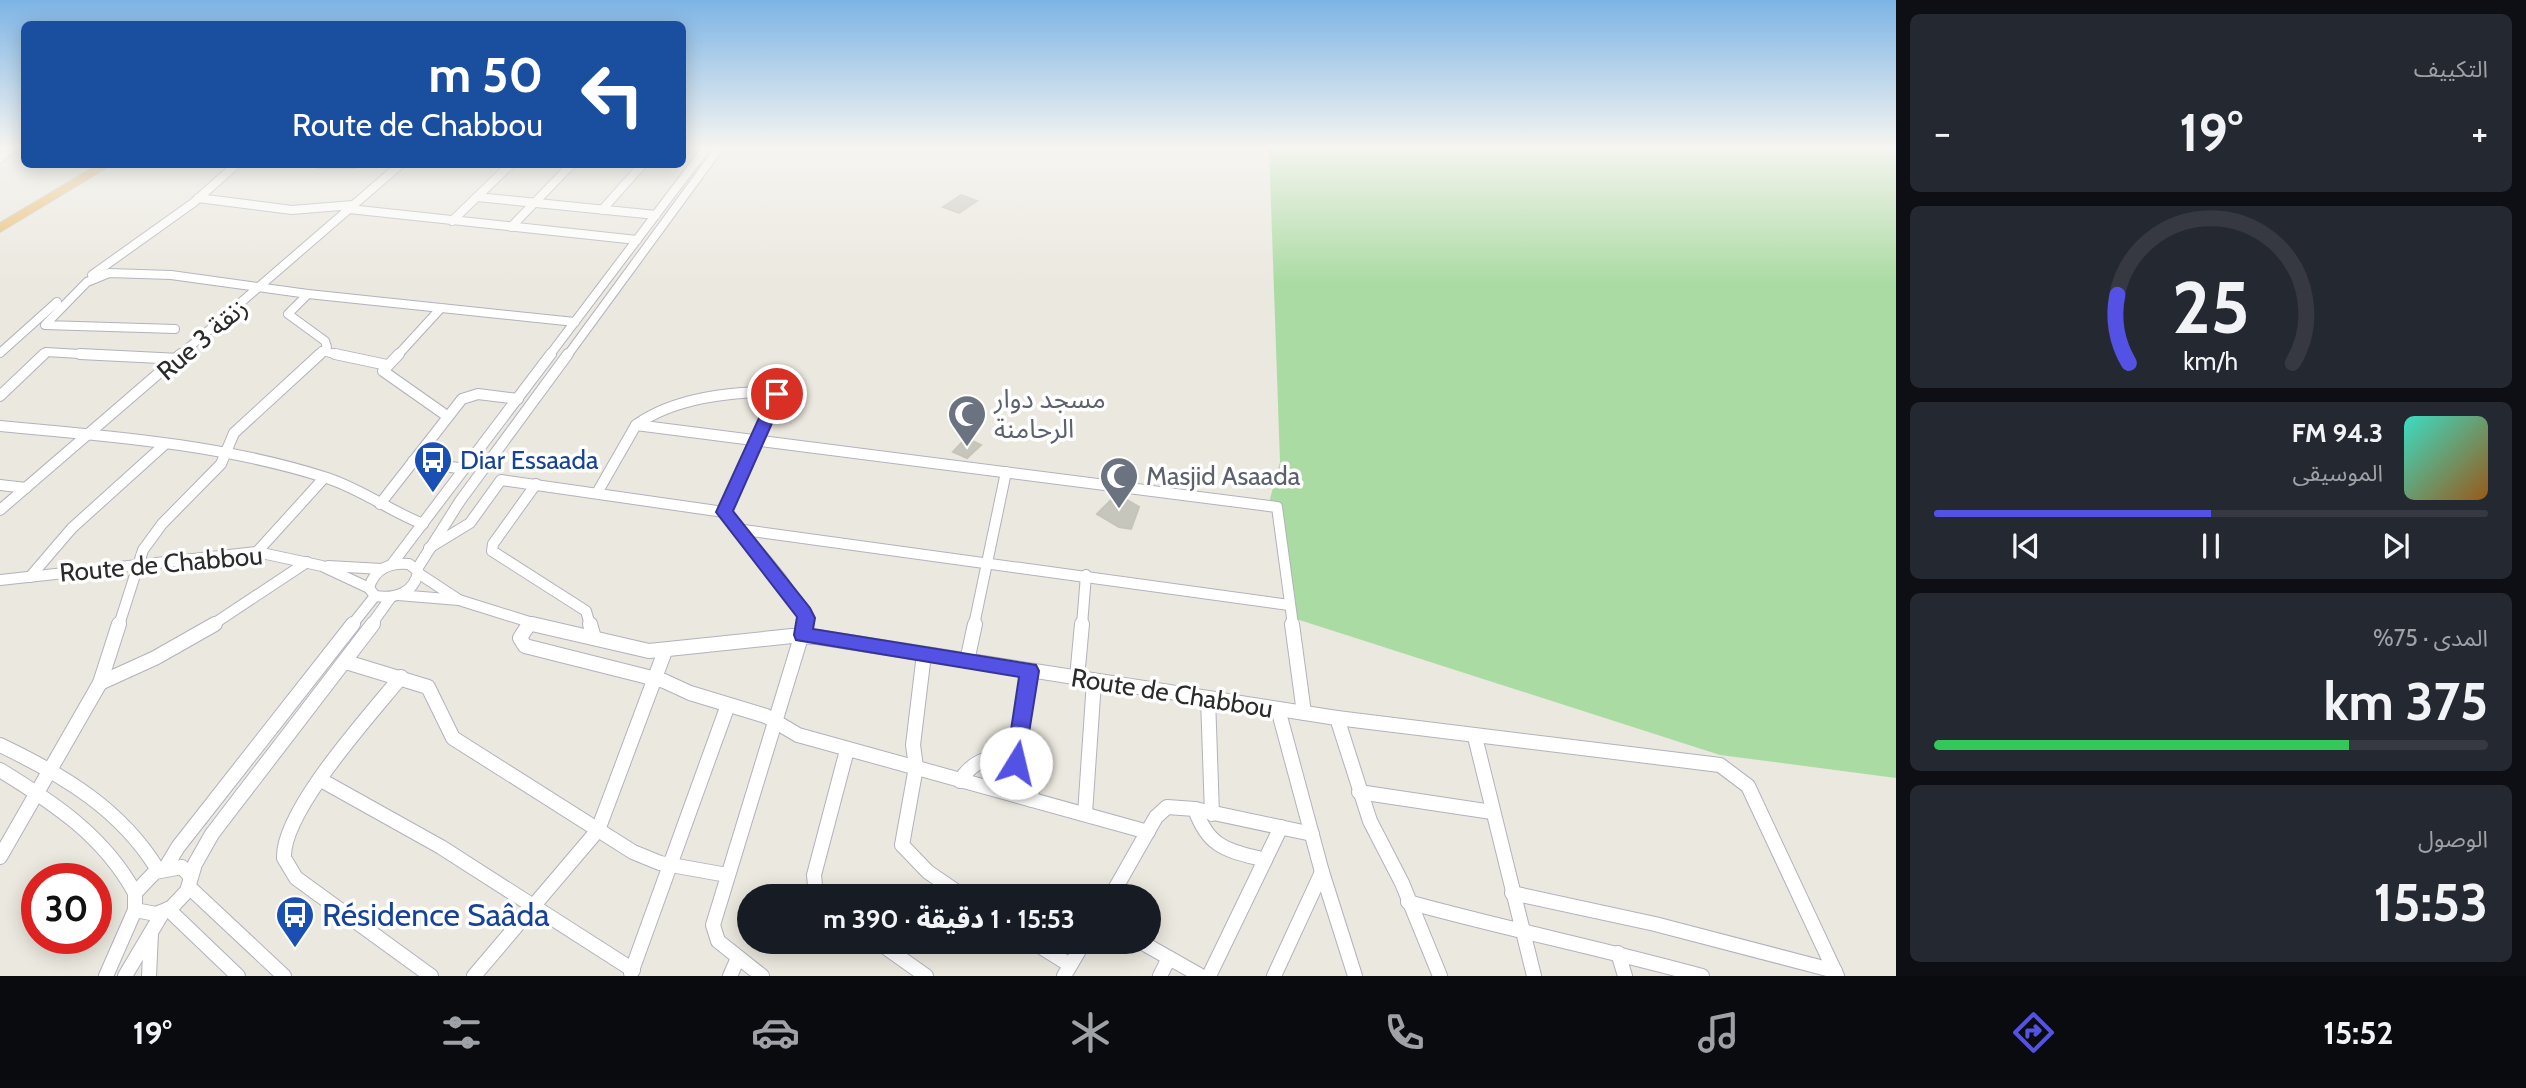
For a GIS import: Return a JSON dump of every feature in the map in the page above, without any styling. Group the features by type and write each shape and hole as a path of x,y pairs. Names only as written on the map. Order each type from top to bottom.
{"highway":[{"path":"0,216 41,193"},
{"path":"0,228 60,193"}],"street":[{"path":"0,352 86,279 204,193"},
{"name":"Rue 3 زنقة","path":"0,510 180,359 368,193"},
{"path":"452,221 482,193"},
{"path":"512,227 545,193"},
{"path":"602,210 618,193"},
{"path":"135,892 144,880 162,868 372,592 372,578 387,566 423,524 673,193"},
{"path":"125,976 165,911 190,881 212,834 394,596 412,586 429,548 687,193"},
{"path":"477,197 656,215"},
{"path":"198,198 292,210 351,207 452,221 637,240"},
{"path":"175,329 45,325 87,282 104,274 171,275 308,294 575,322"},
{"path":"228,455 226,448 230,437 322,351 326,342 288,313 308,294"},
{"path":"441,308 387,365 384,374 447,416"},
{"path":"322,351 387,365"},
{"path":"0,396 46,352 180,359"},
{"path":"597,493 636,425 648,416 669,409 752,393 776,392 758,440 724,512"},
{"path":"380,504 460,401 471,395 518,399"},
{"path":"636,425 1277,507 1304,713"},
{"path":"0,426 91,433 228,455 324,478 423,524"},
{"path":"30,577 72,528 164,444"},
{"path":"0,857 100,683 137,564 146,544 228,455"},
{"path":"413,461 464,469"},
{"path":"967,661 1006,471"},
{"path":"257,552 324,478"},
{"path":"429,548 470,523 501,480 724,512 804,613 806,618 803,635 727,876 714,931 718,941 762,976"},
{"path":"536,484 493,544 492,551 586,611 594,638"},
{"path":"0,485 26,488"},
{"path":"737,528 1289,605"},
{"name":"Route de Chabbou","path":"0,580 257,552 321,566 372,592 459,600 529,623 629,647 665,651 803,635 1337,718 1475,737 1706,762 1731,771 1748,786 1836,974"},
{"path":"100,683 171,651 215,625 307,562"},
{"name":"Route de Chabbou","path":"321,566 409,564 459,600"},
{"path":"1077,678 1086,575"},
{"path":"529,623 520,638 522,645 655,679 775,721 798,735 848,750 1148,832"},
{"path":"474,976 598,830 665,651"},
{"path":"924,654 912,745 916,767 902,845 928,873 945,884"},
{"path":"346,662 422,683 433,692 445,727 453,738 633,852 671,865 727,876"},
{"path":"1016,763 1030,671"},
{"path":"401,677 321,780 288,834 284,847 287,868 312,890 431,976"},
{"path":"1085,814 1094,681"},
{"path":"1208,698 1212,814"},
{"path":"321,780 465,859 632,973 728,705"},
{"path":"1278,709 1322,872 1355,976"},
{"path":"1337,718 1359,792 1440,976"},
{"path":"1475,737 1534,976"},
{"path":"0,745 88,794 126,825 162,868"},
{"path":"815,884 814,876 848,750"},
{"path":"960,780 968,768 982,758 1016,763 1030,778 1032,800"},
{"path":"0,770 68,813 106,848 127,875 135,892 135,910 106,976"},
{"path":"1359,792 1492,812"},
{"path":"1118,884 1156,817 1167,807 1195,809 1312,834"},
{"path":"1195,809 1201,830 1213,843 1265,860"},
{"path":"1209,976 1281,827"},
{"path":"162,868 183,867 190,881 284,976"},
{"path":"1274,976 1322,872"},
{"path":"1512,893 1655,924 1836,974"},
{"path":"1408,902 1523,934 1618,953 1702,976"},
{"path":"135,910 149,915 165,911"},
{"path":"165,911 238,976"},
{"path":"149,976 152,932"},
{"path":"1161,953 1200,976"},
{"path":"1618,953 1625,976"},
{"path":"895,954 926,976"},
{"path":"1047,954 1067,971 1077,954"},
{"path":"730,976 738,958"},
{"path":"1160,976 1169,958"}],"green space":[{"path":"1271,193 1896,193 1896,778 1720,755 1287,616 1270,499 1280,462"}],"building":[{"path":"961,195 977,201 959,213 943,207"},
{"name":"مسجد دوار الرحامنة","path":"966,438 981,445 967,458 953,452"},
{"name":"Masjid Asaada","path":"1117,494 1139,507 1131,529 1119,527 1097,514"}],"place":[{"name":"مسجد دوار الرحامنة","path":"967,448"},
{"name":"Diar Essaada","path":"433,494"},
{"name":"Masjid Asaada","path":"1119,510"},
{"name":"Résidence Saâda","path":"295,949"}],"route":[{"path":"777,394 724,512 804,613 806,618 803,635 1030,671 1016,763"}]}
